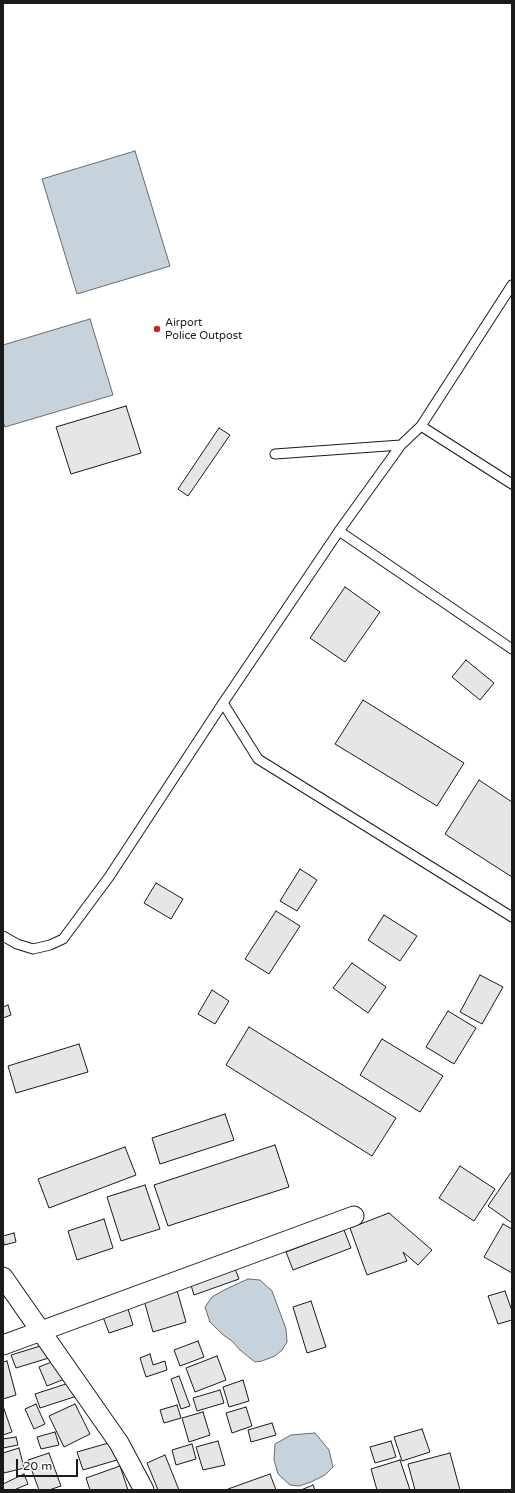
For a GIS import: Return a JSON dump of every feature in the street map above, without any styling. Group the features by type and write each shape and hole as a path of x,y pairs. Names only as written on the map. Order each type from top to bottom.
{"street":[{"path":"3,1345 354,1216"},
{"path":"3,1277 119,1443 144,1490"}],"lane":[{"path":"3,936 17,944 33,949 50,945 63,939 109,877 223,703 339,531 401,445 421,426 512,285"},
{"path":"421,426 512,484"},
{"path":"275,454 401,445"},
{"path":"339,531 512,649"},
{"path":"223,703 258,759 512,916"}],"shaded area":[{"path":"135,151 170,266 77,294 42,179"},
{"path":"90,319 113,395 5,427 3,421 3,345"},
{"path":"248,1279 260,1280 272,1291 286,1329 287,1342 282,1350 275,1356 255,1362 210,1322 205,1307 212,1297"},
{"path":"315,1433 329,1450 333,1467 325,1475 311,1482 299,1486 290,1485 278,1474 274,1460 275,1444 291,1435"}],"building":[{"path":"126,406 141,453 71,474 56,427"},
{"path":"219,428 230,435 188,496 178,489"},
{"path":"345,587 380,612 345,662 310,638"},
{"path":"466,660 494,683 480,700 452,677"},
{"path":"363,700 464,763 437,806 335,744"},
{"path":"479,780 512,802 512,877 445,834"},
{"path":"300,869 317,880 297,911 280,901"},
{"path":"156,883 183,899 171,919 144,903"},
{"path":"276,911 300,926 269,974 245,959"},
{"path":"384,915 417,936 400,961 368,940"},
{"path":"352,963 386,987 368,1013 333,988"},
{"path":"480,975 503,987 482,1024 460,1012"},
{"path":"212,990 229,1001 215,1024 198,1014"},
{"path":"8,1005 11,1015 3,1018 3,1007"},
{"path":"448,1011 476,1028 454,1064 426,1047"},
{"path":"249,1027 396,1118 372,1156 226,1065"},
{"path":"382,1039 443,1076 420,1112 360,1075"},
{"path":"79,1044 88,1072 16,1093 8,1066"},
{"path":"225,1114 234,1140 160,1164 152,1138"},
{"path":"275,1145 289,1187 168,1226 154,1185"},
{"path":"125,1147 136,1175 49,1208 38,1179"},
{"path":"460,1166 495,1189 474,1221 439,1198"},
{"path":"512,1171 512,1223 488,1206"},
{"path":"145,1185 160,1229 121,1241 107,1197"},
{"path":"389,1213 432,1250 418,1265 403,1252 407,1261 367,1275 350,1228"},
{"path":"104,1219 113,1248 77,1260 68,1231"},
{"path":"503,1224 512,1229 512,1273 484,1257"},
{"path":"344,1230 351,1248 293,1270 286,1252"},
{"path":"14,1233 16,1242 4,1245 3,1236"},
{"path":"234,1266 239,1279 194,1295 190,1282"},
{"path":"176,1287 186,1322 153,1332 143,1297"},
{"path":"505,1291 512,1311 512,1320 498,1324 488,1296"},
{"path":"311,1301 326,1347 307,1353 293,1307"},
{"path":"128,1309 133,1325 109,1333 103,1317"},
{"path":"198,1341 204,1357 180,1366 174,1350"},
{"path":"47,1344 52,1357 16,1368 11,1355"},
{"path":"150,1354 153,1365 165,1361 167,1370 146,1377 140,1358"},
{"path":"217,1356 226,1380 195,1392 186,1368"},
{"path":"59,1359 67,1378 47,1386 39,1367"},
{"path":"7,1361 16,1395 3,1399 3,1362"},
{"path":"179,1376 190,1406 181,1409 171,1379"},
{"path":"243,1380 249,1401 229,1407 223,1387"},
{"path":"75,1381 80,1395 40,1408 35,1394"},
{"path":"220,1390 224,1403 197,1411 193,1398"},
{"path":"36,1404 45,1424 34,1429 25,1409"},
{"path":"75,1404 90,1434 64,1447 49,1416"},
{"path":"177,1405 181,1418 164,1423 160,1410"},
{"path":"3,1406 12,1432 3,1435"},
{"path":"246,1407 252,1426 232,1433 226,1413"},
{"path":"203,1412 210,1435 189,1442 182,1418"},
{"path":"272,1423 276,1435 251,1442 248,1430"},
{"path":"422,1429 430,1452 402,1461 394,1437"},
{"path":"55,1432 59,1445 41,1449 37,1437"},
{"path":"16,1437 18,1445 3,1448 3,1439"},
{"path":"218,1441 225,1465 203,1470 196,1447"},
{"path":"391,1441 396,1457 375,1463 370,1447"},
{"path":"112,1442 117,1460 83,1470 77,1452"},
{"path":"192,1444 196,1459 176,1465 172,1450"},
{"path":"19,1448 24,1468 4,1473 3,1453"},
{"path":"49,1453 61,1486 49,1490 39,1490 28,1460"},
{"path":"450,1453 460,1490 415,1490 408,1464"},
{"path":"165,1455 179,1490 158,1490 147,1463"},
{"path":"400,1460 410,1490 377,1490 371,1469"},
{"path":"120,1466 128,1490 90,1490 86,1478"},
{"path":"24,1474 28,1484 14,1490 3,1490 3,1484"},
{"path":"270,1474 276,1490 228,1490 228,1489"},
{"path":"313,1485 315,1490 301,1490"}],"place":[{"name":"Airport Police Outpost","path":"157,329"}]}
